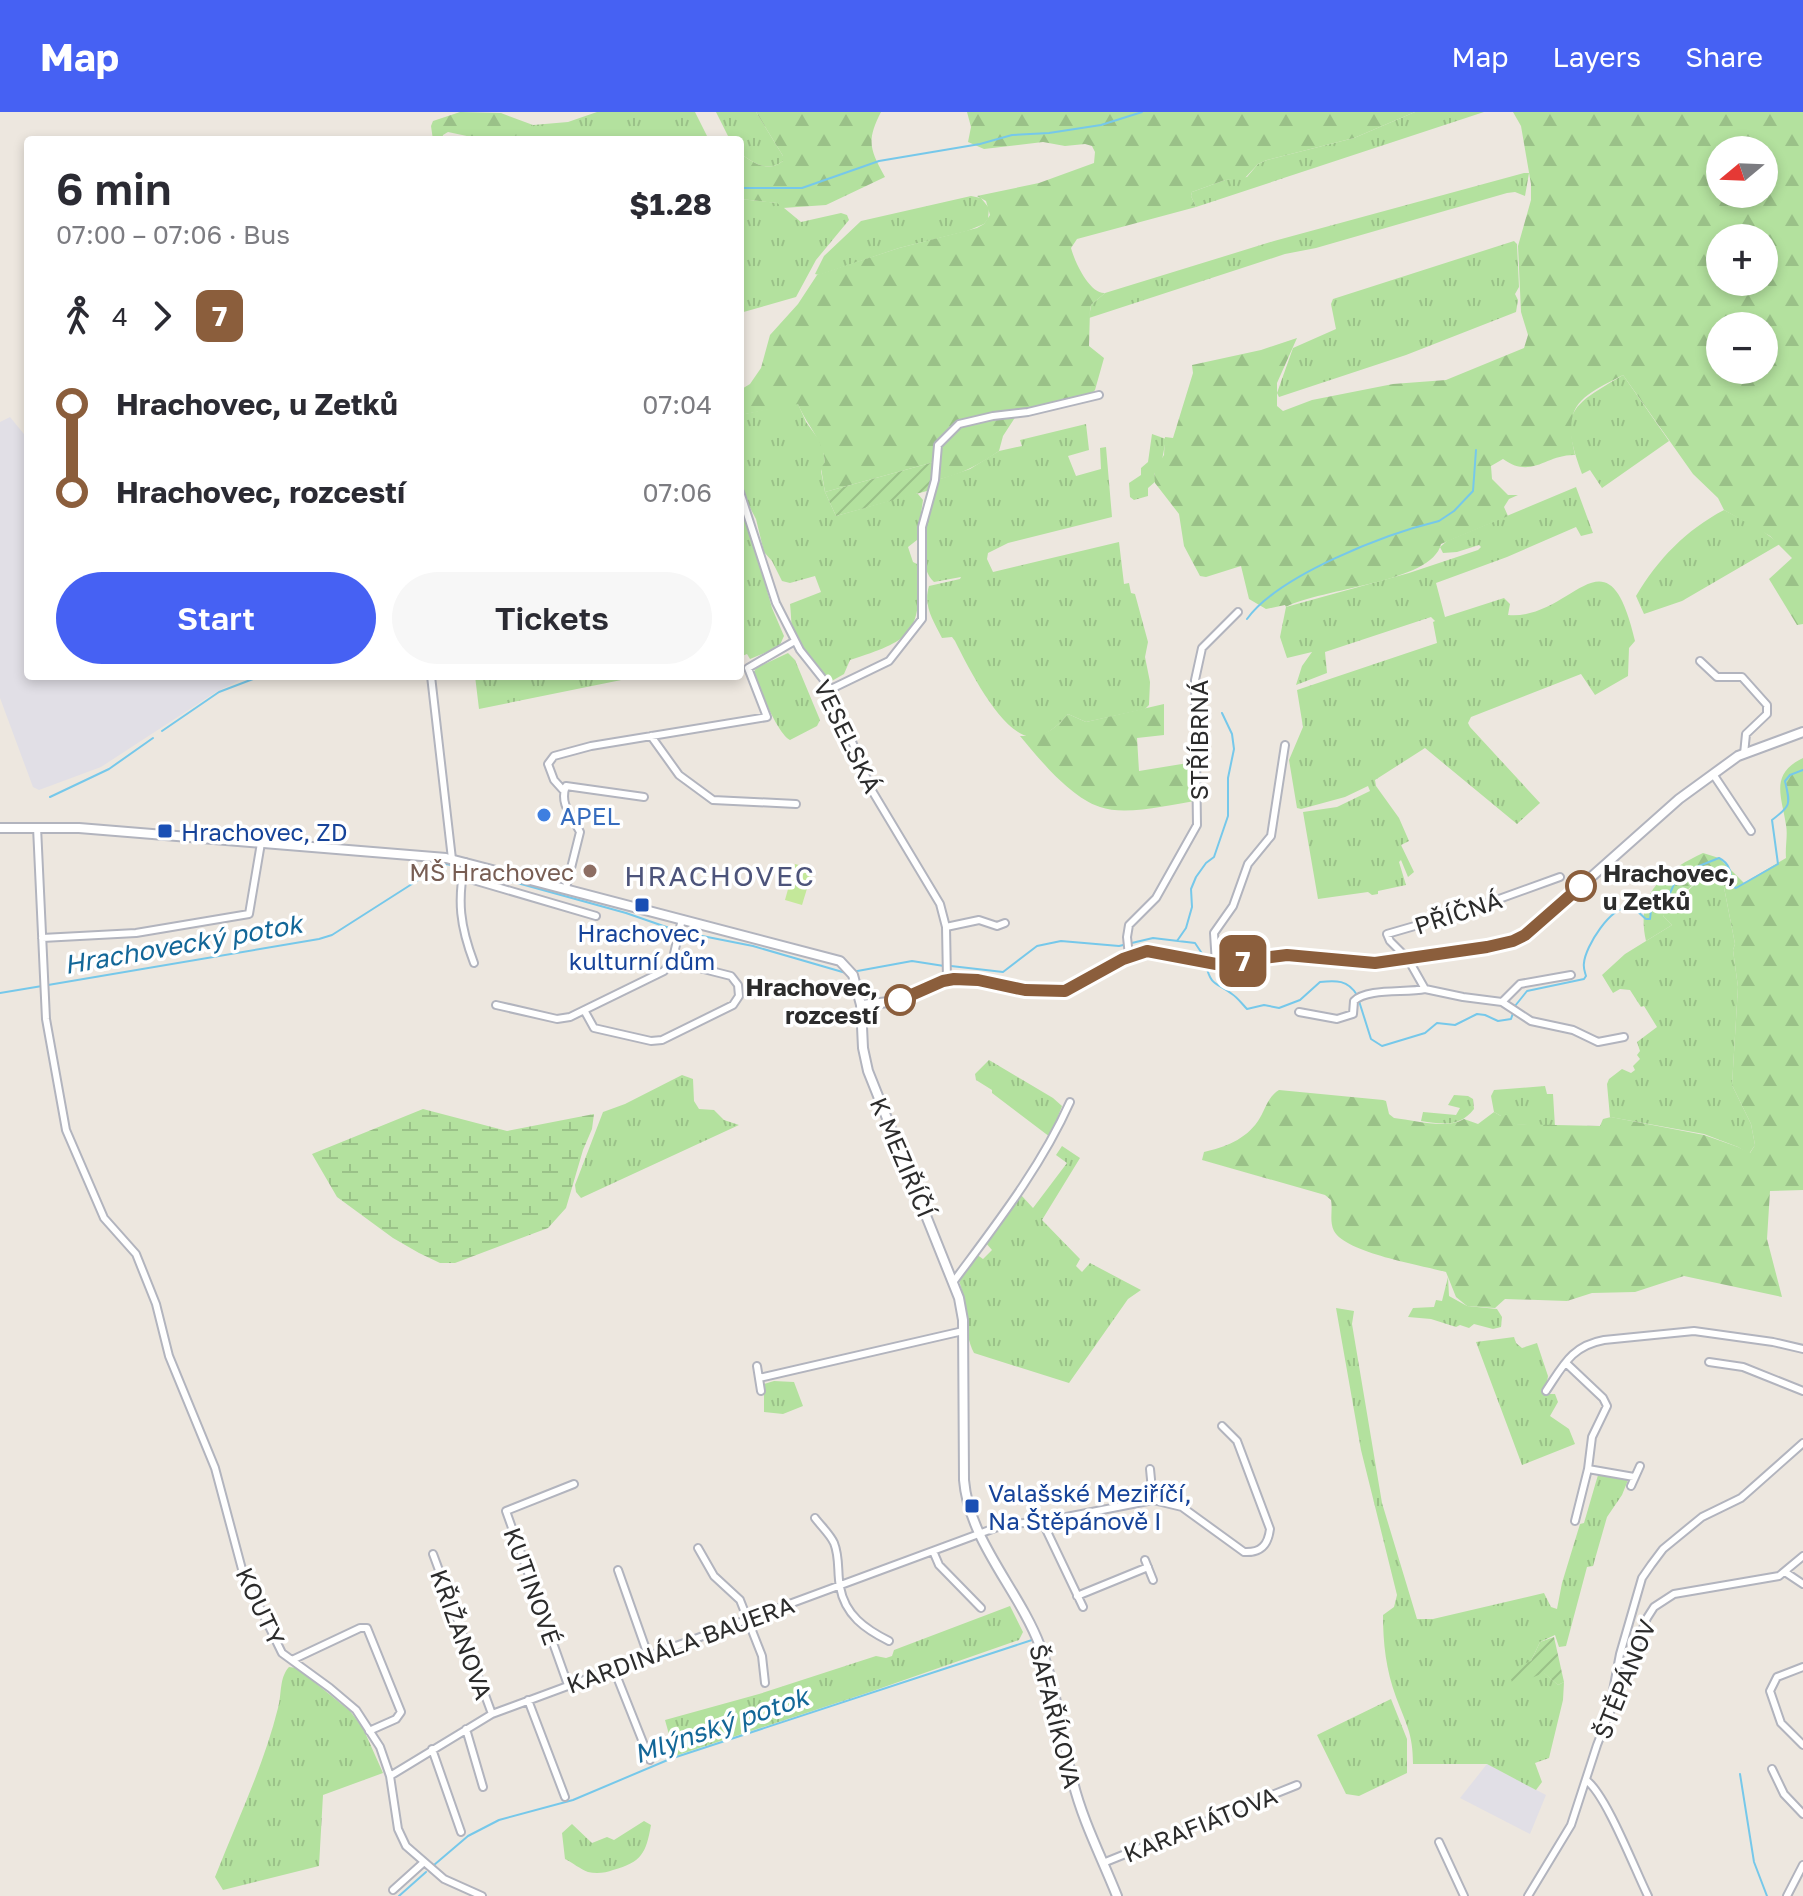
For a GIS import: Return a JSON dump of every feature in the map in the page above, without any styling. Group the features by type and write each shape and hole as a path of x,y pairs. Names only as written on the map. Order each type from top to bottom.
{"street":[{"path":"831,689 889,661 922,619 922,527 935,480 938,445 959,424 1099,395"},
{"name":"VESELSKÁ","path":"744,504 776,603 795,641 831,689 871,789 940,904 946,927 947,980"},
{"name":"STŘÍBRNÁ","path":"1128,952 1129,925 1156,898 1197,825 1195,680 1202,648 1238,612"},
{"path":"566,888 580,832 565,808 563,790 554,780 548,764 554,756 591,746 767,717 748,668 795,641"},
{"path":"1700,661 1717,677 1742,677 1767,705 1767,714 1746,734 1744,754"},
{"path":"431,680 452,859"},
{"path":"861,1005 898,1001 947,980 978,980 1025,990 1065,991 1128,952 1147,951 1209,963 1287,955 1375,963 1513,941 1525,935 1679,799 1713,774 1744,754 1803,732"},
{"path":"651,736 679,775 713,800 796,804"},
{"path":"1209,963 1214,933 1233,906 1248,864 1271,836 1285,745"},
{"path":"1713,774 1751,831"},
{"path":"563,790 566,786 644,797"},
{"name":"KOUTY","path":"37,827 46,1019 66,1130 104,1218 136,1254 156,1304 169,1356 215,1468 243,1573 280,1650 356,1710 380,1747 406,1846 444,1879 482,1896"},
{"path":"0,828 79,828 452,859 464,869 596,916"},
{"path":"42,938 136,933 249,914 261,843"},
{"path":"464,869 566,888 682,923 672,961 664,971 584,1010 563,1019 496,1005"},
{"path":"464,869 462,931 474,963"},
{"name":"PŘÍČNÁ","path":"1408,959 1387,934 1463,912 1560,877"},
{"path":"946,927 979,920 997,926 1005,923"},
{"name":"K MEZIŘÍČÍ","path":"682,923 836,960 851,972 861,1005 863,1048 868,1071 954,1281 961,1306"},
{"path":"1408,959 1425,989"},
{"path":"584,1010 594,1028 651,1041 662,1040 733,1005 737,1000 738,985 731,976 672,961"},
{"path":"1502,1002 1520,984 1571,975"},
{"path":"1299,1012 1337,1019 1353,1014 1358,997 1372,992 1406,993 1425,989 1502,1002 1531,1021 1573,1030 1598,1042 1624,1037"},
{"path":"954,1281 1026,1183 1054,1138 1070,1102"},
{"name":"ŠAFAŘÍKOVA","path":"961,1306 965,1488 970,1511 1039,1641 1053,1685 1079,1803 1117,1896"},
{"path":"759,1378 963,1331"},
{"path":"1546,1391 1578,1348 1589,1342 1685,1332 1742,1337 1803,1349"},
{"path":"1709,1362 1743,1367 1803,1391"},
{"path":"1566,1363 1606,1403 1606,1410 1592,1437 1588,1469 1575,1521"},
{"path":"757,1366 761,1391"},
{"path":"1150,1469 1153,1500 1182,1507 1244,1552 1261,1549 1267,1544 1270,1529 1237,1441 1222,1426"},
{"path":"1612,1705 1620,1654 1642,1578 1651,1565 1663,1549 1702,1517 1741,1498 1803,1443"},
{"path":"1631,1486 1640,1466"},
{"path":"1588,1469 1634,1477"},
{"name":"KUTINOVÉ","path":"568,1685 506,1511 574,1484"},
{"name":"KARDINÁLA BAUERA","path":"390,1776 492,1714 980,1533 1003,1525 1042,1521 1153,1500"},
{"path":"1568,1508 1577,1511"},
{"path":"815,1518 833,1540 839,1561 839,1585 854,1619 889,1641"},
{"path":"1042,1521 1083,1607"},
{"path":"698,1548 714,1576 740,1600 762,1656 765,1683"},
{"path":"933,1551 939,1565 981,1608"},
{"name":"KŘIŽANOVA","path":"433,1554 492,1714"},
{"name":"ŠTĚPÁNOV","path":"1528,1896 1571,1825 1612,1705 1647,1618 1664,1599 1701,1587 1779,1576 1803,1556"},
{"path":"1077,1596 1147,1563 1153,1580"},
{"path":"618,1570 648,1655"},
{"path":"1785,1572 1803,1584"},
{"path":"292,1660 360,1628 367,1628 401,1712 396,1719 369,1731"},
{"path":"613,1667 650,1760"},
{"path":"1803,1667 1777,1677 1770,1691 1781,1723 1803,1745"},
{"path":"528,1700 565,1797"},
{"path":"466,1729 483,1787"},
{"path":"432,1749 461,1832"},
{"path":"1772,1769 1784,1794 1803,1814"},
{"path":"1586,1780 1595,1786 1607,1808 1648,1896"},
{"name":"KARAFIÁTOVA","path":"1103,1863 1297,1785"},
{"path":"1439,1842 1464,1896"},
{"path":"393,1890 423,1863"},
{"path":"1787,1896 1803,1865"}],"shaded area":[{"path":"10,417 24,434 24,680 240,680 216,692 101,767 39,790 33,787 0,698 0,422"},
{"path":"1487,1764 1546,1795 1530,1834 1460,1798"}],"green space":[{"path":"460,112 501,113 533,125 515,136 470,136 448,132 443,136 432,136 433,121"},
{"path":"597,112 695,112 707,136 513,136 533,125 568,122"},
{"path":"716,112 756,112 783,156 783,161 772,166 755,163 744,156 744,136 728,136"},
{"path":"756,112 881,112 873,131 872,145 885,177 826,205 783,208 777,203 744,199 744,156 766,166 777,165 783,161 783,156"},
{"path":"967,112 1415,112 1354,138 1267,160 1258,164 1244,179 1225,180 1192,192 1196,207 1077,239 1071,248 1080,269 1094,288 1105,293 1091,305 1090,310 1089,346 1104,358 1095,390 1090,396 1016,416 1003,436 999,451 954,475 937,480 934,462 825,492 821,468 825,462 824,454 798,404 744,414 744,388 761,368 770,335 798,304 817,275 899,248 977,228 990,215 986,201 977,196 1039,183 1094,163 1095,152 1092,146 1085,144 1065,146 1043,142 984,149 968,142 971,127"},
{"path":"1415,112 1484,112 1196,207 1191,196 1192,192 1225,180 1247,177 1258,164 1267,160 1354,138"},
{"path":"1513,112 1803,112 1803,624 1797,625 1769,579 1792,558 1770,536 1724,510 1718,498 1693,474 1623,375 1578,404 1571,424 1575,455 1531,467 1513,465 1503,459 1491,466 1492,479 1508,495 1518,495 1509,499 1504,507 1508,516 1441,544 1433,557 1418,568 1286,607 1266,609 1249,599 1241,566 1200,576 1184,546 1179,514 1155,483 1154,471 1164,455 1165,437 1173,438 1193,373 1192,365 1261,350 1297,338 1277,383 1277,406 1283,411 1312,400 1393,384 1446,380 1524,348 1528,335 1521,312 1518,246 1531,200 1521,126"},
{"path":"1529,173 1525,196 1507,193 1316,248 1285,254 1089,318 1091,305 1105,293 1274,241"},
{"path":"971,196 981,198 989,208 984,224 815,274 824,256 861,221"},
{"path":"744,199 778,203 801,222 841,213 847,215 849,220 816,260 796,297 744,312"},
{"path":"1514,241 1517,244 1519,287 1515,294 1518,300 1516,312 1406,355 1279,397 1277,393 1293,348 1336,329 1331,304 1333,299"},
{"path":"1623,375 1669,441 1602,488 1590,470 1582,474 1571,436 1571,423 1580,404"},
{"path":"798,404 806,422 822,444 825,462 821,471 825,492 836,516 913,494 918,494 923,500 917,540 908,547 913,562 919,565 915,619 901,639 850,660 844,674 830,682 808,658 792,629 790,604 821,592 815,576 790,583 782,581 764,552 756,519 746,500 744,414"},
{"path":"1086,424 1089,450 1068,456 1076,476 1101,469 1100,448 1106,447 1112,517 1008,543 988,553 987,559 993,572 1119,542 1124,584 1129,583 1131,593 1135,594 1148,642 1145,657 1150,682 1149,705 1145,709 1086,722 1068,714 1057,726 1032,737 1021,734 998,713 955,641 952,637 942,638 932,619 927,600 929,586 961,577 934,582 928,573 924,548 927,518 937,480 970,469 999,451 1022,446 1020,440"},
{"path":"1152,434 1166,439 1162,460 1154,474 1156,481 1148,488 1148,496 1134,500 1130,497 1129,483 1141,475 1141,468 1148,462"},
{"path":"934,462 934,489 836,516 825,492"},
{"path":"1576,487 1593,533 1581,536 1576,527 1436,583 1445,617 1504,598 1510,604 1508,615 1531,613 1585,585 1600,582 1612,587 1624,606 1635,641 1629,648 1628,676 1595,695 1581,674 1471,717 1470,727 1540,803 1517,824 1425,748 1375,780 1399,818 1409,841 1401,845 1414,872 1408,877 1401,860 1406,885 1372,895 1368,892 1318,899 1303,812 1337,807 1370,791 1368,786 1345,797 1297,808 1289,760 1303,727 1297,690 1437,643 1435,621 1431,617 1325,652 1327,673 1296,685 1302,666 1312,652 1287,658 1280,637 1286,607 1409,573 1478,550 1479,545 1443,553 1440,547 1447,541"},
{"path":"1724,510 1760,529 1780,544 1682,601 1644,614 1636,596 1654,570 1685,536"},
{"path":"744,516 772,608 784,636 779,647 750,659 747,654 744,655"},
{"path":"788,653 795,660 820,720 817,726 790,740 774,720 754,672 756,668"},
{"path":"475,680 621,680 479,709"},
{"path":"1164,704 1164,735 1137,738 1139,771 1194,762 1195,801 1134,810 1100,807 1067,786 1020,736 1047,732 1068,714 1086,722"},
{"path":"1803,758 1803,1190 1770,1191 1767,1239 1782,1297 1684,1276 1635,1292 1592,1293 1567,1301 1505,1299 1495,1308 1467,1306 1456,1297 1446,1272 1368,1252 1341,1239 1334,1231 1331,1200 1325,1195 1202,1160 1204,1152 1227,1145 1247,1133 1279,1090 1383,1100 1394,1118 1430,1123 1448,1124 1464,1119 1478,1124 1494,1112 1501,1116 1511,1114 1515,1124 1600,1126 1603,1119 1611,1117 1704,1135 1750,1153 1755,1145 1751,1124 1732,1085 1738,987 1733,950 1735,944 1722,877 1715,875 1698,881 1663,916 1672,925 1646,941 1645,910 1655,886 1664,877 1703,853 1719,858 1744,883 1786,858 1787,829 1780,787 1785,771"},
{"path":"795,864 813,869 802,905 785,900"},
{"path":"1710,874 1722,877 1735,944 1733,950 1738,987 1732,1085 1751,1124 1755,1145 1749,1154 1704,1134 1610,1117 1609,1079 1622,1069 1631,1073 1635,1070 1633,1066 1640,1059 1637,1042 1657,1027 1630,990 1620,989 1613,993 1602,975 1625,954 1672,925 1664,914"},
{"path":"989,1060 1062,1106 1050,1137 976,1080 975,1074"},
{"path":"682,1075 693,1079 694,1101 699,1109 714,1110 724,1120 739,1125 581,1198 575,1185 603,1112"},
{"path":"1545,1086 1547,1094 1553,1094 1555,1127 1515,1124 1494,1112 1491,1096 1494,1090"},
{"path":"1454,1095 1473,1099 1474,1109 1456,1122 1421,1121 1423,1112 1456,1115 1460,1108 1448,1105"},
{"path":"423,1109 507,1131 594,1114 566,1208 548,1228 455,1263 440,1263 393,1238 337,1197 312,1154"},
{"path":"1062,1146 1080,1158 1042,1220 1080,1259 1076,1266 1082,1272 1090,1263 1141,1290 1128,1299 1069,1383 974,1353 958,1278 976,1254 983,1259 992,1250 985,1242 1021,1195 1033,1208 1067,1163 1056,1155"},
{"path":"1448,1277 1449,1296 1467,1306 1497,1309 1502,1317 1501,1327 1493,1329 1474,1324 1469,1328 1456,1327 1431,1319 1408,1317 1413,1308 1434,1307 1436,1300 1442,1301"},
{"path":"1336,1308 1354,1311 1352,1324 1382,1503 1417,1619 1433,1619 1544,1593 1551,1607 1557,1609 1580,1524 1584,1523 1598,1475 1628,1480 1607,1517 1593,1566 1587,1567 1566,1646 1559,1647 1555,1635 1540,1642 1531,1661 1558,1685 1564,1682 1563,1700 1549,1758 1535,1763 1542,1782 1536,1790 1487,1764 1413,1764 1410,1736 1387,1667 1384,1646 1383,1615 1394,1607 1397,1595 1361,1450"},
{"path":"1514,1337 1522,1348 1537,1343 1548,1376 1545,1394 1555,1394 1558,1402 1550,1416 1569,1429 1575,1444 1522,1465 1476,1342"},
{"path":"794,1382 803,1406 783,1414 764,1412 764,1384"},
{"path":"1010,1606 1023,1632 1019,1640 675,1756 665,1720 759,1694 876,1656 886,1658 892,1656 894,1650"},
{"path":"1554,1637 1564,1682 1558,1685 1544,1673 1513,1685 1508,1671 1531,1661 1540,1642"},
{"path":"289,1667 297,1668 350,1711 363,1728 383,1773 323,1795 319,1866 223,1890 215,1877 265,1751 278,1708 282,1681"},
{"path":"1391,1699 1407,1739 1407,1773 1359,1796 1346,1794 1317,1735"},
{"path":"644,1821 651,1825 647,1843 641,1855 630,1864 594,1873 565,1859 562,1833 572,1824 592,1843 607,1837 614,1840"}],"waterway":[{"path":"744,188 802,188 879,161 980,144 1012,135 1101,125 1142,112"},
{"path":"1247,619 1262,603 1308,572 1363,546 1439,521 1454,511 1473,491 1476,450"},
{"path":"162,731 219,692 250,680"},
{"path":"1177,941 1186,928 1192,907 1191,889 1206,863 1214,857 1228,816 1228,778 1234,749 1232,734 1222,713"},
{"path":"50,797 109,769 153,738"},
{"name":"Hrachovecký potok","path":"1515,1006 1527,991 1584,979 1585,956 1607,920 1615,913 1630,908 1650,919 1652,902 1669,895 1679,874 1719,858 1728,866 1732,886 1736,888 1778,864 1772,820 1788,804 1785,781 1790,775 1803,770"},
{"name":"Hrachovecký potok","path":"48,985 319,939 332,935 437,868 446,864 461,867"},
{"name":"Hrachovecký potok","path":"467,869 626,913 675,930"},
{"name":"Hrachovecký potok","path":"682,932 753,946 846,973"},
{"name":"Hrachovecký potok","path":"951,966 1003,972 1037,946 1061,941 1119,946 1153,938 1195,943 1205,958"},
{"name":"Hrachovecký potok","path":"852,972 912,961 944,966"},
{"name":"Hrachovecký potok","path":"1206,965 1212,981 1247,1009 1264,1005 1279,1008 1300,1000 1320,982 1341,982 1350,986 1357,995"},
{"name":"Hrachovecký potok","path":"0,993 42,986"},
{"name":"Hrachovecký potok","path":"1359,1001 1371,1039 1382,1046 1425,1033 1437,1023 1455,1025 1477,1014 1498,1021 1511,1019 1513,1013"},
{"name":"Mlýnský potok","path":"434,1865 468,1836 499,1820 573,1800 670,1759 1032,1640"},
{"path":"1740,1774 1754,1862 1767,1896"},
{"name":"Mlýnský potok","path":"399,1896 426,1872"}],"bus line":[{"name":"7","path":"900,1000 954,979 978,980 1025,990 1065,991 1129,956 1147,951 1216,964 1287,955 1375,963 1487,947 1525,935 1581,886"}],"place":[{"name":"APEL","path":"544,815"},
{"name":"Hrachovec, ZD","path":"165,831"},
{"name":"MŠ Hrachovec","path":"590,871"},
{"name":"Hrachovec, u Zetků","path":"1581,886"},
{"name":"Hrachovec, kulturní dům","path":"642,905"},
{"name":"Hrachovec, rozcestí","path":"900,1000"},
{"name":"Valašské Meziříčí, Na Štěpánově I","path":"972,1506"}],"district":[{"name":"HRACHOVEC","path":"720,875"}]}
